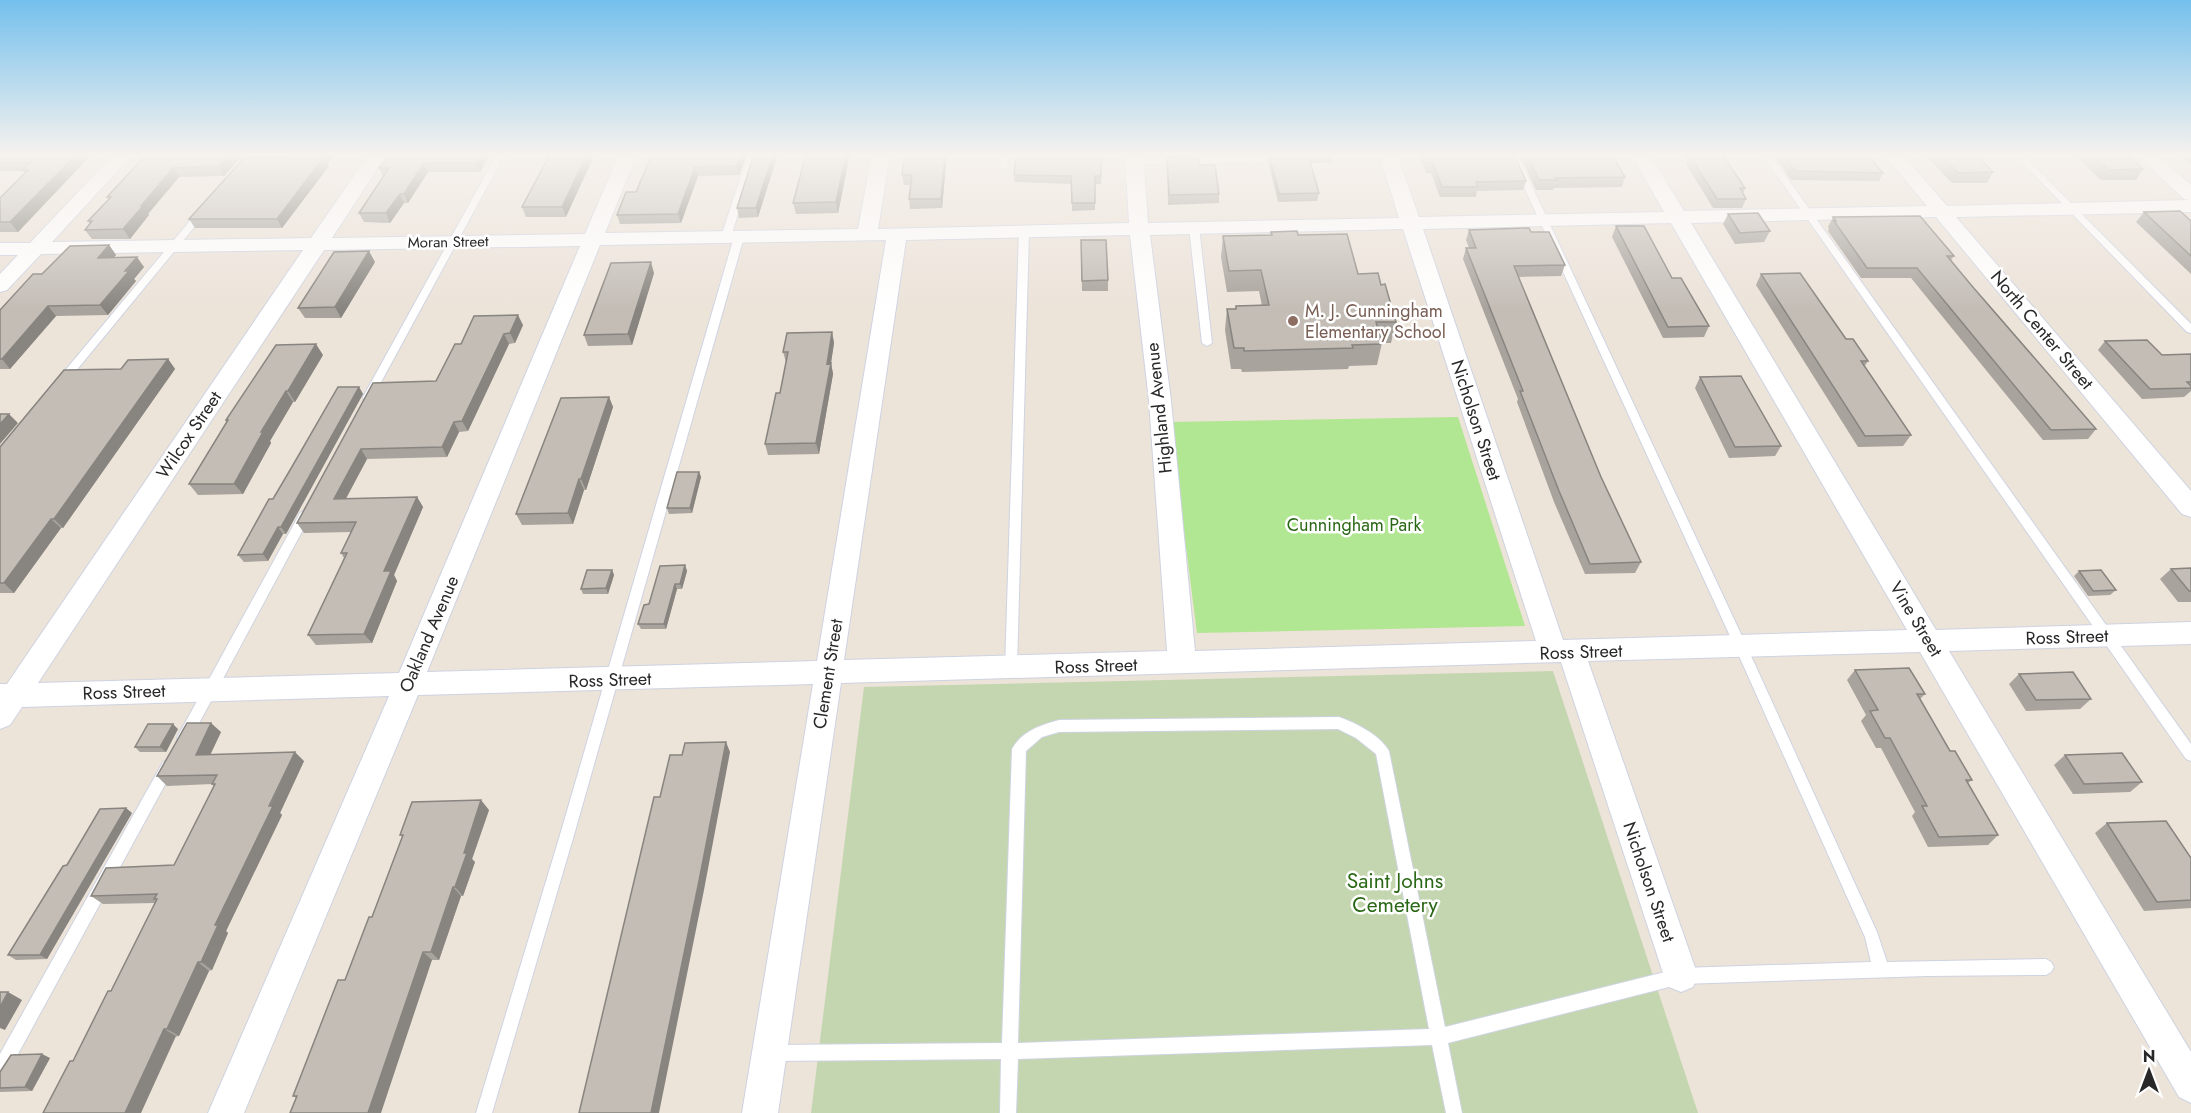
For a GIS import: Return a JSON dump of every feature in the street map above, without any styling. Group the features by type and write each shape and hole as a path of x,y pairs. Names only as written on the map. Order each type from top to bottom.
{"street":[{"path":"0,286 75,206"},
{"name":"Wilcox Street","path":"5,703 342,206"},
{"name":"Oakland Avenue","path":"226,1113 408,685 606,206"},
{"path":"867,235 872,206"},
{"name":"Highland Avenue","path":"1137,206 1160,401 1182,663"},
{"name":"Nicholson Street","path":"1406,206 1562,652 1681,976"},
{"name":"Vine Street","path":"1673,206 2191,1085"},
{"name":"North Center Street","path":"1938,206 2191,508"},
{"name":"Moran Street","path":"0,249 867,235 2191,206"},
{"name":"Clement Street","path":"760,1113 897,234"},
{"name":"Ross Street","path":"5,703 210,690 2191,633"}],"lane":[{"path":"53,392 207,206"},
{"path":"362,409 472,206"},
{"path":"484,1113 611,680 740,206"},
{"path":"1538,206 1872,937 1881,969"},
{"path":"1804,206 2191,755"},
{"path":"2070,208 2191,330"},
{"path":"1194,227 1207,343"},
{"path":"1011,668 1024,231"},
{"path":"0,1070 311,502"},
{"path":"1008,1113 1019,749 1038,732 1059,726 1338,723 1361,734 1382,751 1454,1113"},
{"path":"769,1053 1009,1051 1438,1037 1681,976 1881,969 2046,967"}],"green space":[{"name":"Cunningham Park","path":"1458,417 1525,626 1197,633 1170,422"},
{"name":"Saint Johns Cemetery","path":"1553,671 1698,1113 811,1113 864,687"}],"building":[{"path":"0,206 26,206 10,222 0,222"},
{"path":"102,206 143,206 123,229 85,230 92,221 88,221"},
{"path":"201,206 287,206 277,219 189,219"},
{"path":"364,206 391,206 386,213 359,213"},
{"path":"523,206 562,206 562,207"},
{"path":"621,206 681,206 678,214 617,215"},
{"path":"738,206 757,206 756,208 737,208"},
{"path":"2180,211 2191,221 2191,256 2144,212"},
{"path":"1758,213 1770,231 1740,233 1728,214"},
{"path":"1920,216 1954,256 1947,256 2096,429 2051,430 1917,268 1867,268 1833,217"},
{"path":"1616,226 1644,226 1672,278 1681,278 1709,326 1668,327"},
{"path":"1529,228 1531,232 1549,232 1565,265 1514,266 1601,477 1641,562 1590,564 1559,491 1520,391 1523,391 1466,248 1476,248 1469,230"},
{"path":"1297,231 1298,235 1347,234 1358,274 1378,273 1381,285 1385,284 1396,322 1376,322 1382,344 1352,345 1353,348 1244,351 1244,348 1234,348 1227,309 1236,309 1236,306 1269,305 1261,270 1229,271 1223,236 1272,235 1271,232"},
{"path":"1081,240 1106,240 1108,280 1082,281"},
{"path":"109,245 98,258 137,257 125,271 129,271 100,305 48,306 0,359 0,310 33,274 42,274 70,246"},
{"path":"369,251 335,307 298,308 334,252"},
{"path":"651,262 628,334 584,335 611,263"},
{"path":"1800,273 1846,339 1853,339 1868,361 1861,361 1911,435 1865,436 1761,274"},
{"path":"518,315 510,333 504,334 462,421 454,422 442,447 361,449 334,499 417,497 384,571 391,571 364,634 308,635 347,553 341,553 356,522 297,523 373,383 436,381 455,344 461,344 474,316"},
{"path":"832,332 827,364 831,363 816,443 765,444 776,393 780,393 788,352 783,352 787,333"},
{"path":"2147,340 2162,355 2191,354 2191,382 2187,382 2191,388 2150,389 2105,341"},
{"path":"316,344 261,432 263,432 234,484 189,484 228,420 226,420 276,345"},
{"path":"168,359 54,519 51,519 4,583 0,583 0,447 64,370 121,369 128,360"},
{"path":"1741,376 1781,446 1735,447 1700,377"},
{"path":"338,387 359,387 281,527 278,527 263,554 238,555 269,499 273,499"},
{"path":"609,397 568,513 516,514 561,398"},
{"path":"0,414 9,414 0,424"},
{"path":"677,472 699,472 690,508 667,508"},
{"path":"685,565 680,584 675,584 664,624 638,624 644,605 649,604 660,566"},
{"path":"2191,568 2191,591 2189,591 2171,569"},
{"path":"587,570 612,570 606,588 581,589"},
{"path":"2101,570 2116,590 2093,591 2079,571"},
{"path":"1909,668 1925,694 1917,694 1950,751 1955,751 1972,780 1966,780 1998,835 1939,837 1922,806 1927,806 1890,738 1885,738 1870,711 1878,710 1855,670"},
{"path":"2073,672 2091,699 2036,700 2019,674"},
{"path":"187,723 211,723 196,755 295,752 269,806 273,806 215,925 218,925 201,962 198,962 167,1029 164,1029 125,1113 43,1113 70,1061 73,1061 108,991 111,991 157,899 154,899 157,894 91,896 106,868 174,865 215,784 212,784 217,775 157,776"},
{"path":"148,724 173,724 160,747 135,747"},
{"path":"726,742 651,1113 579,1113 654,797 660,797 670,755 682,755 685,743"},
{"path":"2122,753 2142,782 2084,784 2065,755"},
{"path":"481,800 455,887 453,887 431,952 423,952 368,1113 290,1113 297,1096 293,1096 338,980 345,980 369,917 372,917 403,835 400,835 412,802"},
{"path":"126,808 40,955 8,955 63,866 67,865 100,809"},
{"path":"2166,821 2191,858 2191,900 2157,902 2107,823"},
{"path":"0,992 8,992 0,1007"},
{"path":"42,1054 25,1087 0,1088 0,1072 11,1055"}],"place":[{"name":"M. J. Cunningham Elementary School","path":"1293,321"}]}
